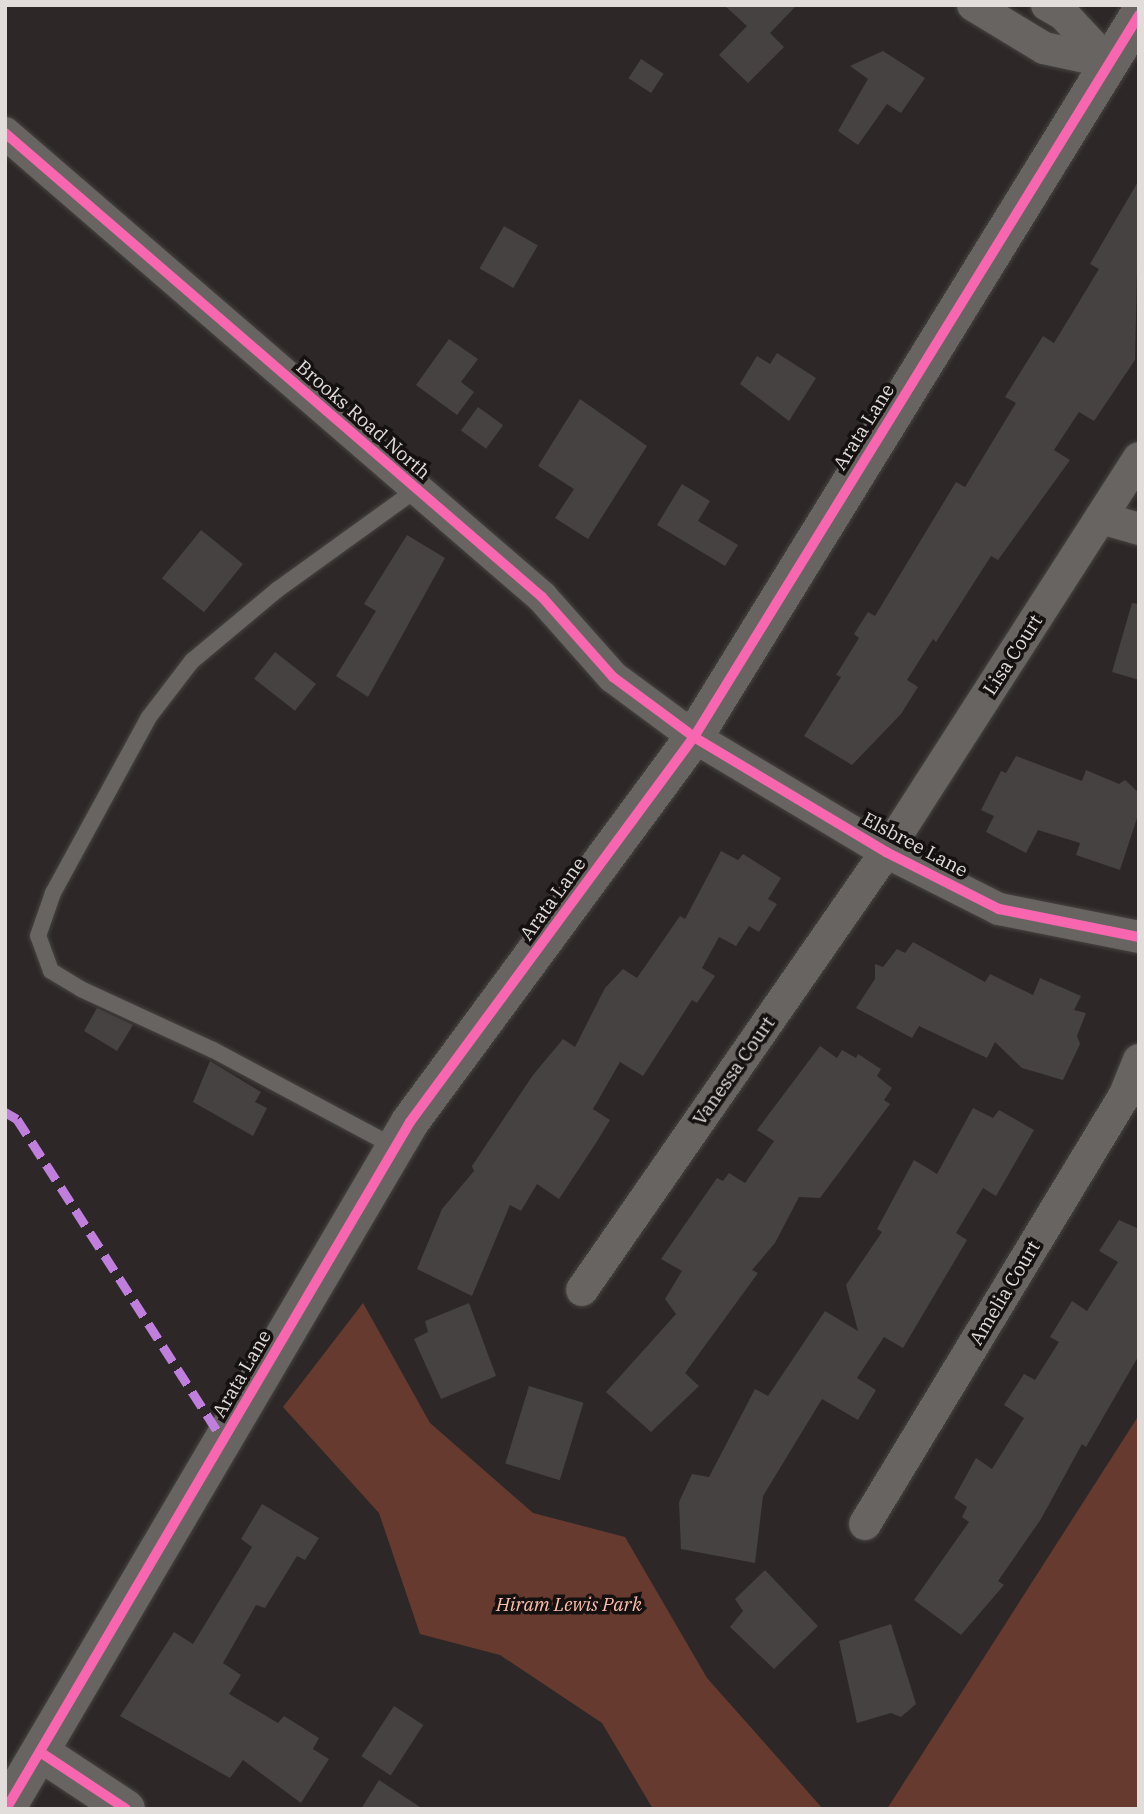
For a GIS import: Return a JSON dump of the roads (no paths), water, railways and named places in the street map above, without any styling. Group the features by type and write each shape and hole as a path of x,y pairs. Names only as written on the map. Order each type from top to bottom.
{"street":[{"path":"974,5 1044,48 1108,62"},
{"path":"1047,5 1063,15 1108,62"},
{"name":"Arata Lane","path":"6,1809 395,1147 694,737 1139,15"},
{"name":"Brooks Road North","path":"5,133 542,597 612,677 694,737"},
{"name":"Lisa Court","path":"886,852 1139,458"},
{"path":"1101,518 1139,529"},
{"name":"Elsbree Lane","path":"694,737 886,852 999,909 1139,937"},
{"name":"Vanessa Court","path":"582,1290 886,852"},
{"name":"Amelia Court","path":"865,1524 1124,1097 1139,1060"},
{"path":"40,1752 126,1809"}],"lane":[{"path":"395,1147 213,1050 81,989 51,971 38,936 53,893 149,717 192,661 277,590 417,489"}],"park label":[{"name":"Hiram Lewis Park","path":"569,1605"}]}
